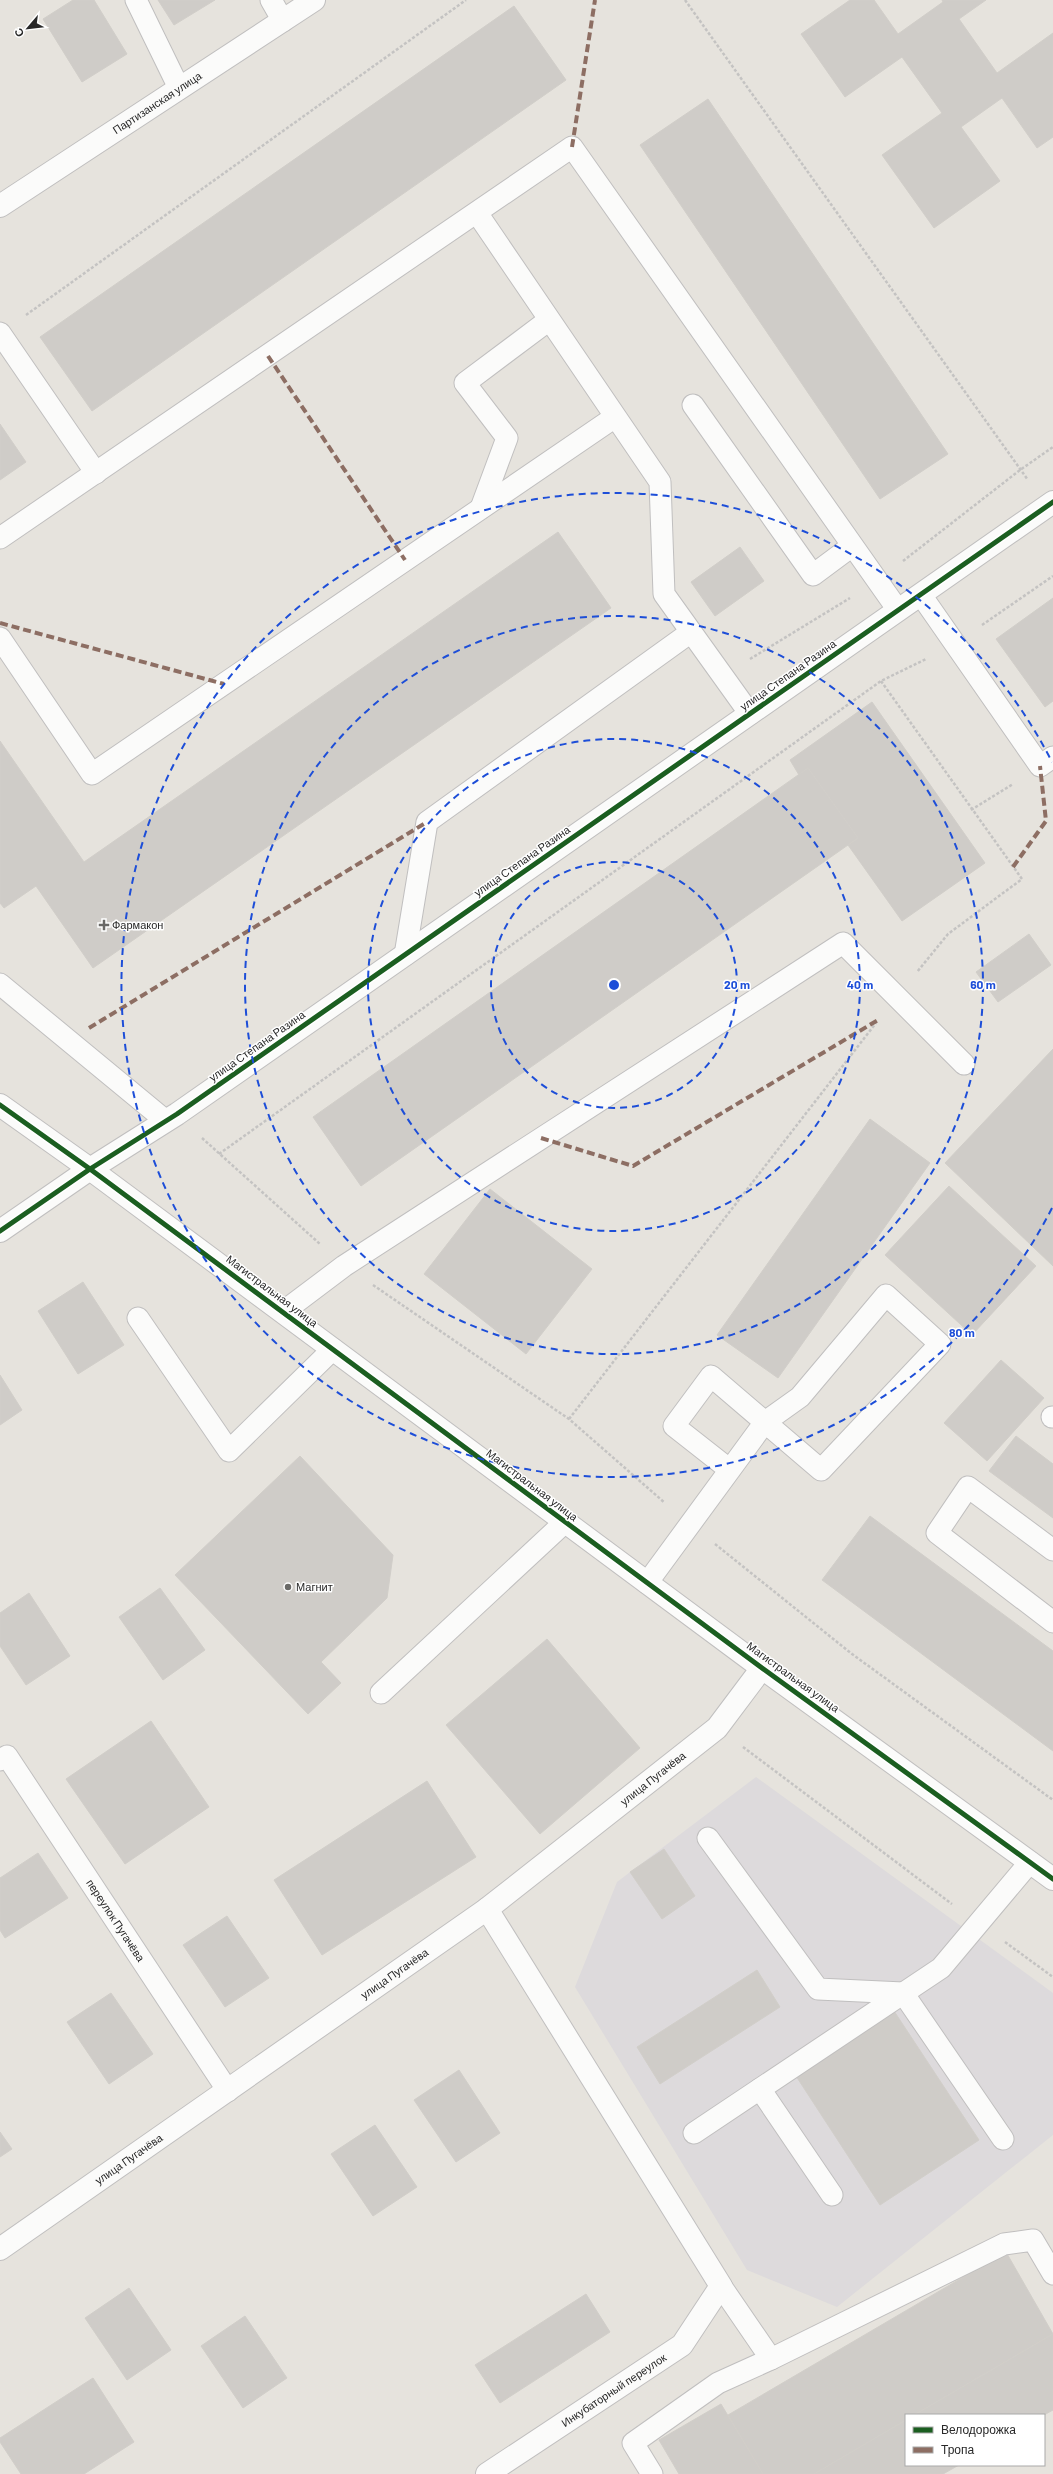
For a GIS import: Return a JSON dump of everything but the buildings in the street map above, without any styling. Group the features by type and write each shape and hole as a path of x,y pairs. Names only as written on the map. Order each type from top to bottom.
{"street":[{"name":"Партизанская улица","path":"0,206 314,0"},
{"name":"улица Степана Разина","path":"0,1231 90,1169 166,1121 1050,504"},
{"name":"Магистральная улица","path":"0,1105 90,1169 762,1668 1053,1879"},
{"name":"улица Пугачёва","path":"0,2250 487,1910 717,1728 762,1668"},
{"path":"487,1910 721,2286"},
{"name":"Инкубаторный переулок","path":"487,2474 682,2345 721,2286"}],"lane":[{"path":"136,0 180,88"},
{"path":"271,0 282,20"},
{"path":"0,538 477,214 572,147 898,610"},
{"path":"477,214 660,482 664,594 750,714"},
{"path":"481,508 507,438 465,383 549,320"},
{"path":"0,333 96,473"},
{"path":"693,405 813,575 852,546"},
{"path":"0,638 92,774 615,417"},
{"path":"921,595 954,645 1047,762"},
{"path":"404,955 427,822 691,632"},
{"path":"283,1312 344,1266 843,943 898,995 964,1064"},
{"path":"0,984 166,1121"},
{"path":"647,1583 730,1470 765,1422 800,1397 886,1295 940,1344 821,1470 765,1422 711,1376 674,1426 730,1470"},
{"path":"138,1318 229,1451 333,1349"},
{"path":"1053,1550 968,1487 937,1533 1053,1622"},
{"path":"381,1693 565,1522"},
{"name":"переулок Пугачёва","path":"0,1760 7,1756 228,2091"},
{"path":"708,1838 818,1989 903,1993"},
{"path":"694,2133 941,1968 1030,1862"},
{"path":"903,1993 1003,2139"},
{"path":"760,2089 832,2195"},
{"path":"652,2474 633,2443 718,2383 771,2359 1004,2244 1033,2240 1053,2274"},
{"path":"721,2286 771,2359"}],"path":[{"path":"0,333 466,0"},
{"path":"685,0 1050,504"},
{"path":"219,1154 881,681 954,645 1053,576"},
{"path":"569,1419 898,995 948,934 1022,879 971,810 881,681"},
{"path":"971,810 1047,762"},
{"path":"717,1728 978,1923 1053,1977"}],"shaded area":[{"path":"756,1777 1053,1993 1053,2135 837,2307 747,2270 575,1987 617,1882"}],"marked path":[{"path":"572,147 595,0"},
{"path":"268,356 405,560"},
{"path":"0,623 224,684"},
{"path":"1013,867 1046,821 1040,766"},
{"path":"89,1028 427,822"},
{"path":"541,1138 633,1166 878,1020"}],"cycle path":[{"path":"0,1231 90,1169 177,1114 1053,502"},
{"path":"0,1105 90,1169 762,1668 1053,1879"}],"place":[{"name":"Фармакон","path":"104,925"},
{"name":"Магнит","path":"288,1587"}]}
